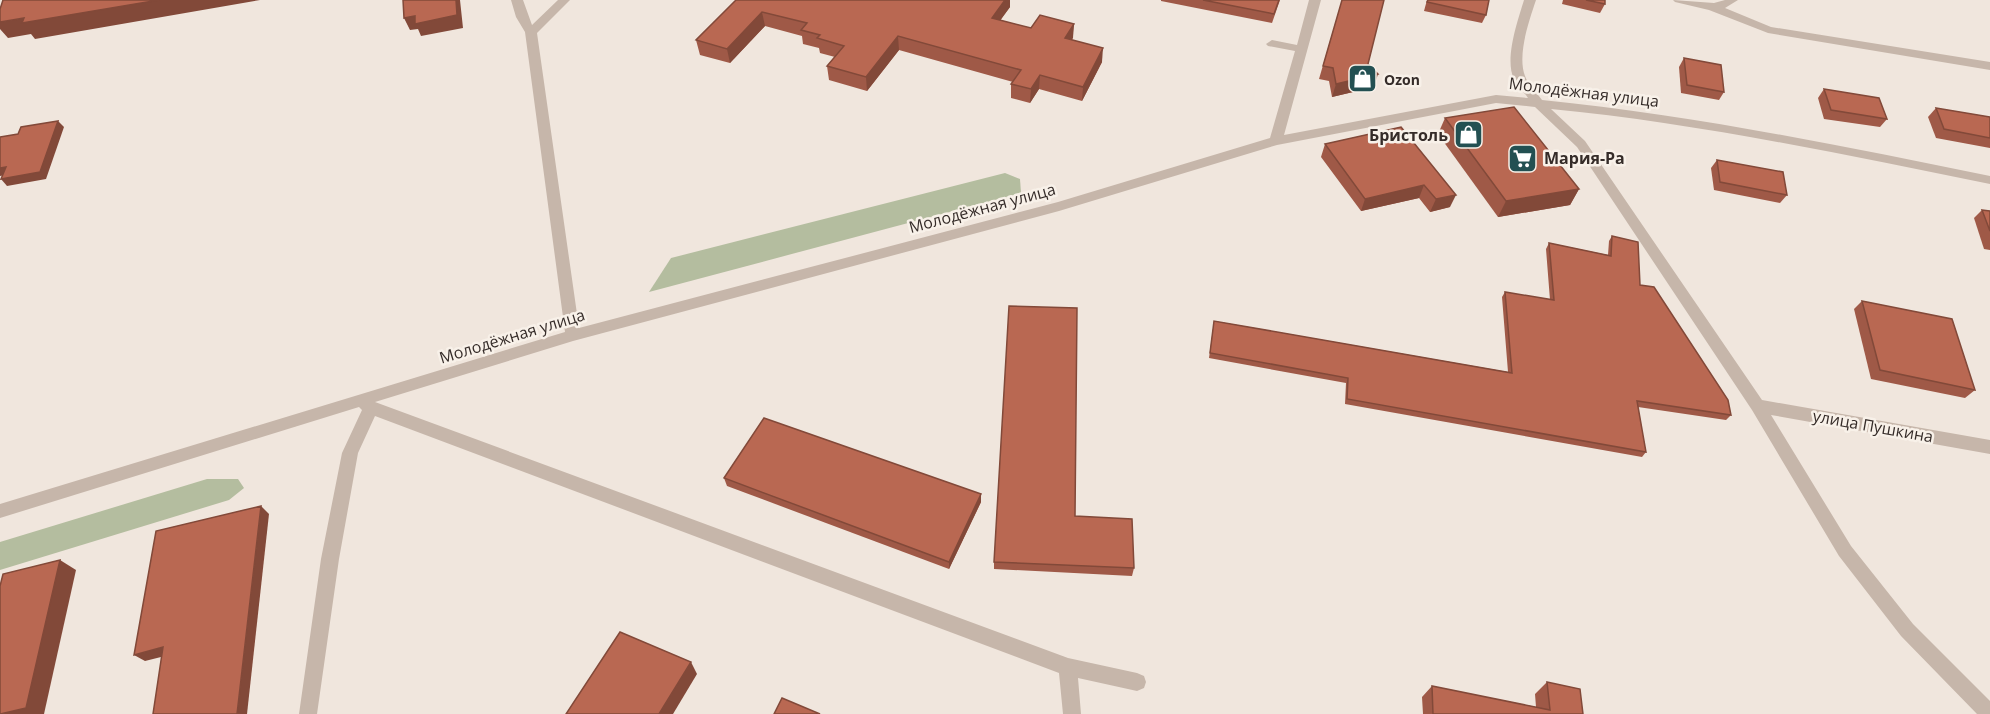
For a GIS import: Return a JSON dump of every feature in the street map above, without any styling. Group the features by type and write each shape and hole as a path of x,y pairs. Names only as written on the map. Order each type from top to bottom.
{"street":[{"path":"517,0 522,17 531,32 573,335"},
{"path":"531,32 564,0"},
{"path":"1275,141 1316,0"},
{"path":"1530,0 1520,31 1517,64 1519,78 1540,105 1581,144 1757,406 1845,551 1906,630 1990,714"},
{"path":"1679,0 1712,7 1768,30 1990,66"},
{"path":"1712,7 1727,5 1732,0"},
{"path":"1272,44 1302,50"},
{"name":"Молодёжная улица","path":"0,511 366,404 573,335 1059,206 1275,141 1496,99 1595,109 1819,146 1990,180"},
{"path":"308,714 330,559 350,453 366,404 1068,667 1137,682"},
{"name":"улица Пушкина","path":"1757,406 1990,447"},
{"path":"1068,667 1072,714"}],"green space":[{"path":"1005,173 1020,179 1021,193 649,292 671,258"},
{"path":"207,479 238,479 244,488 229,500 0,570 0,542"}],"building":[{"path":"3,0 159,0 22,23 24,18 0,22"},
{"path":"403,0 456,0 457,15 415,24 415,16 404,18"},
{"path":"736,0 1005,0 992,18 1031,28 1040,15 1074,24 1065,38 1103,48 1083,87 1040,75 1031,89 1011,84 1021,70 898,36 866,77 827,66 844,46 817,38 820,35 801,30 807,23 762,12 727,49 696,40"},
{"path":"1203,0 1279,0 1274,14"},
{"path":"1342,0 1384,0 1368,64 1378,74 1336,84 1333,68 1323,66"},
{"path":"1428,0 1489,0 1486,15 1427,2"},
{"path":"1586,0 1605,0 1605,4"},
{"path":"1684,58 1721,65 1724,92 1687,85"},
{"path":"1824,89 1879,98 1887,119 1831,110"},
{"path":"1514,107 1579,189 1506,201 1445,118"},
{"path":"1936,108 1990,117 1990,138 1944,129"},
{"path":"58,121 40,172 1,179 6,167 0,168 0,137 18,134 21,127"},
{"path":"1401,127 1456,195 1436,199 1424,185 1365,199 1325,144"},
{"path":"1717,160 1783,172 1787,195 1720,182"},
{"path":"1982,210 1990,211 1990,231"},
{"path":"1612,236 1638,242 1640,285 1654,287 1728,400 1731,415 1637,401 1646,452 1347,399 1348,378 1210,353 1214,321 1512,373 1505,292 1554,300 1549,243 1611,256"},
{"path":"1862,301 1952,319 1975,390 1880,370"},
{"path":"1009,306 1077,308 1075,516 1132,519 1134,568 994,562"},
{"path":"764,418 981,494 949,562 724,478"},
{"path":"261,506 237,714 153,714 163,647 134,655 156,531"},
{"path":"60,560 26,708 0,714 0,586 3,574"},
{"path":"620,632 691,662 659,714 566,714"},
{"path":"1547,682 1580,689 1583,714 1433,714 1432,686 1550,710"},
{"path":"782,698 820,714 774,714"}],"place":[{"name":"Ozon","path":"1363,79"},
{"name":"Бристоль","path":"1469,135"},
{"name":"Мария-Ра","path":"1523,158"}]}
